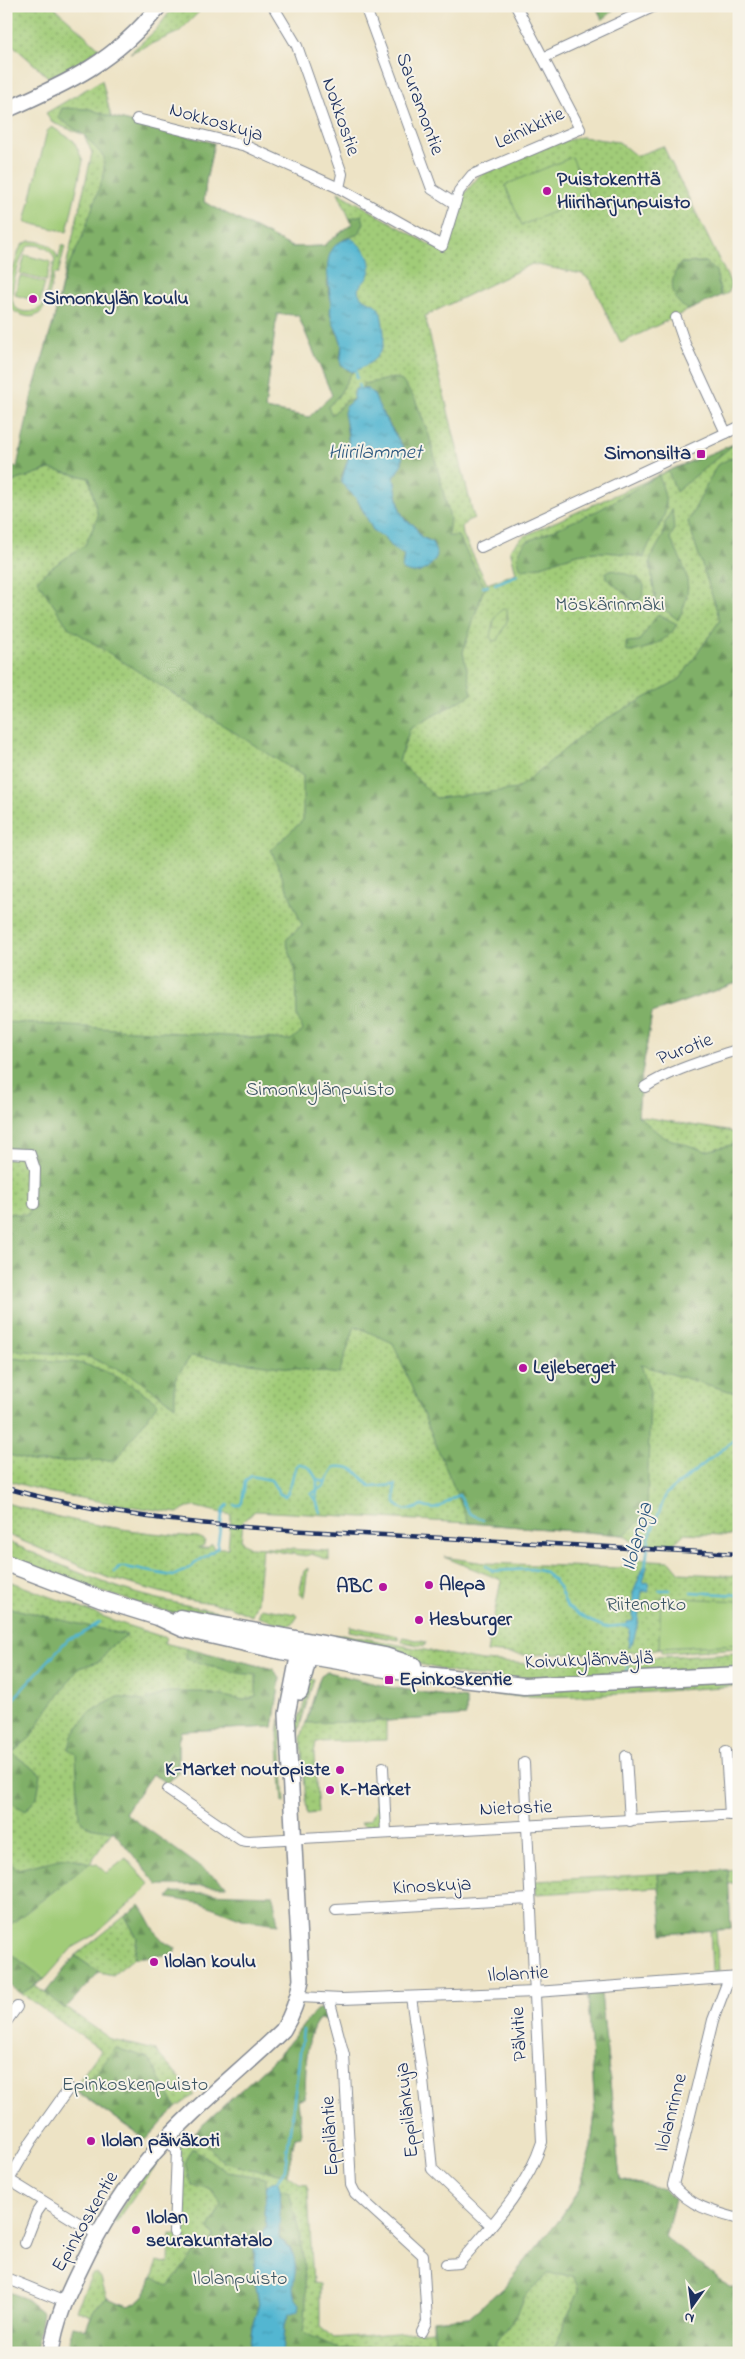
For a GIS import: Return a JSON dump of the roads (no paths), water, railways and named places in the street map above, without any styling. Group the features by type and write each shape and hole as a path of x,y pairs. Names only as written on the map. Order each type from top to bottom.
{"main road":[{"name":"Koivukylänväylä","path":"6,1563 100,1599 158,1617 184,1619 305,1648 385,1656 441,1676 502,1685 546,1686 739,1675"}],"street":[{"path":"6,110 97,65 134,35 159,6"},
{"name":"Nokkostie","path":"273,6 297,46 342,174 339,188 442,246"},
{"name":"Sauramontie","path":"365,6 432,189 454,203"},
{"name":"Leinikkitie","path":"442,246 454,203 464,182 472,175 580,129 516,6"},
{"path":"543,58 655,6"},
{"name":"Nokkoskuja","path":"137,119 246,146 339,188"},
{"path":"676,318 685,344 726,433"},
{"path":"481,547 739,427"},
{"name":"Purotie","path":"645,1087 659,1078 685,1067 739,1049"},
{"path":"6,1153 30,1154 35,1169 34,1204"},
{"name":"Epinkoskentie","path":"51,2353 64,2302 98,2235 141,2169 167,2139 283,2030 292,2016 299,1997 301,1980 289,1725 295,1715 305,1648"},
{"path":"726,1751 734,1815"},
{"path":"626,1756 630,1821"},
{"name":"Pälvitie","path":"446,2264 459,2263 491,2225 523,2184 536,2162 542,2142 524,1763"},
{"path":"383,1768 386,1833"},
{"name":"Nietostie","path":"168,1790 241,1840 294,1839 734,1815"},
{"name":"Kinoskuja","path":"336,1910 530,1899"},
{"name":"Ilolantie","path":"299,1997 329,1999 536,1992 734,1978"},
{"name":"Ilolanrinne","path":"734,1978 713,2020 673,2185 681,2195 695,2205 739,2219"},
{"name":"Eppilänkuja","path":"411,1997 423,2080 432,2169 491,2225"},
{"name":"Eppiläntie","path":"329,1999 344,2055 351,2185 355,2193 423,2255 427,2322 422,2332"},
{"path":"6,2022 17,2007"},
{"path":"70,2088 32,2140 8,2179 98,2235"},
{"path":"167,2139 177,2150 174,2232"},
{"path":"25,2243 44,2202"},
{"path":"6,2278 64,2302"}],"water":[{"path":"351,238 367,254 370,264 368,276 358,289 359,293 361,297 379,309 384,334 382,348 374,360 352,372 341,365 342,344 331,316 328,282 330,254 341,241"},
{"name":"Hiirilammet","path":"355,389 368,389 374,395 383,415 403,447 402,463 394,478 400,510 405,520 414,525 421,537 432,542 437,555 435,560 423,571 413,573 402,569 404,555 393,548 384,537 374,532 357,499 341,483 349,455 348,433 344,413 346,406 353,400"},
{"path":"644,1566 647,1566 643,1583 648,1582 649,1592 642,1591 636,1631 634,1639 628,1648 630,1629 626,1627 626,1622 633,1621 633,1593"},
{"path":"277,2181 279,2185 279,2239 291,2248 292,2251 295,2267 293,2293 300,2304 299,2310 289,2314 284,2324 282,2353 249,2353 252,2327 259,2304 255,2280 254,2239 263,2233 267,2226 264,2213 267,2185"}],"waterway":[{"path":"356,370 357,378"},
{"path":"495,584 517,575"},
{"path":"483,587 488,586"},
{"name":"Ilolanoja","path":"645,1568 649,1538 666,1494 739,1436"},
{"name":"Ilolanoja","path":"234,1505 240,1505 242,1502 245,1482 251,1476 271,1480 280,1494 285,1496 290,1489 298,1464 302,1464 310,1468 317,1480 326,1482 335,1467 348,1467 356,1471 371,1487 395,1485 395,1503 405,1509 422,1506 438,1508 459,1495 469,1513 483,1520"},
{"path":"317,1480 317,1490 311,1494 317,1503"},
{"path":"320,1512 316,1500 317,1490 324,1486 326,1482"},
{"name":"Ilolanoja","path":"115,1572 120,1567 125,1567 173,1576 186,1570 217,1548 223,1510 228,1505"},
{"name":"Ilolanoja","path":"486,1566 493,1571 531,1569 546,1572 559,1587 567,1607 604,1627 629,1625"},
{"path":"659,1590 670,1590"},
{"path":"691,1592 739,1595"},
{"name":"Ilolanoja","path":"6,1707 68,1639 80,1635 100,1622"},
{"path":"627,1672 628,1665"},
{"path":"277,2181 285,2169 303,2030"}],"railway":[{"path":"6,1488 105,1510 205,1524 739,1554"}],"place":[{"name":"Puistokenttä Hiiriharjunpuisto","path":"547,191"},
{"name":"Simonkylän koulu","path":"33,299"},
{"name":"Simonsilta","path":"701,454"},
{"name":"Lejleberget","path":"523,1368"},
{"name":"Alepa","path":"429,1585"},
{"name":"ABC","path":"383,1587"},
{"name":"Hesburger","path":"419,1620"},
{"name":"Epinkoskentie","path":"389,1680"},
{"name":"K-Market noutopiste","path":"340,1770"},
{"name":"K-Market","path":"330,1790"},
{"name":"Ilolan koulu","path":"154,1962"},
{"name":"Ilolan päiväkoti","path":"91,2141"},
{"name":"Ilolan seurakuntatalo","path":"136,2230"}],"park label":[{"name":"Möskärinmäki","path":"610,605"},
{"name":"Simonkylänpuisto","path":"320,1090"},
{"name":"Riitenotko","path":"646,1605"},
{"name":"Epinkoskenpuisto","path":"135,2085"},
{"name":"Ilolanpuisto","path":"240,2279"}]}
